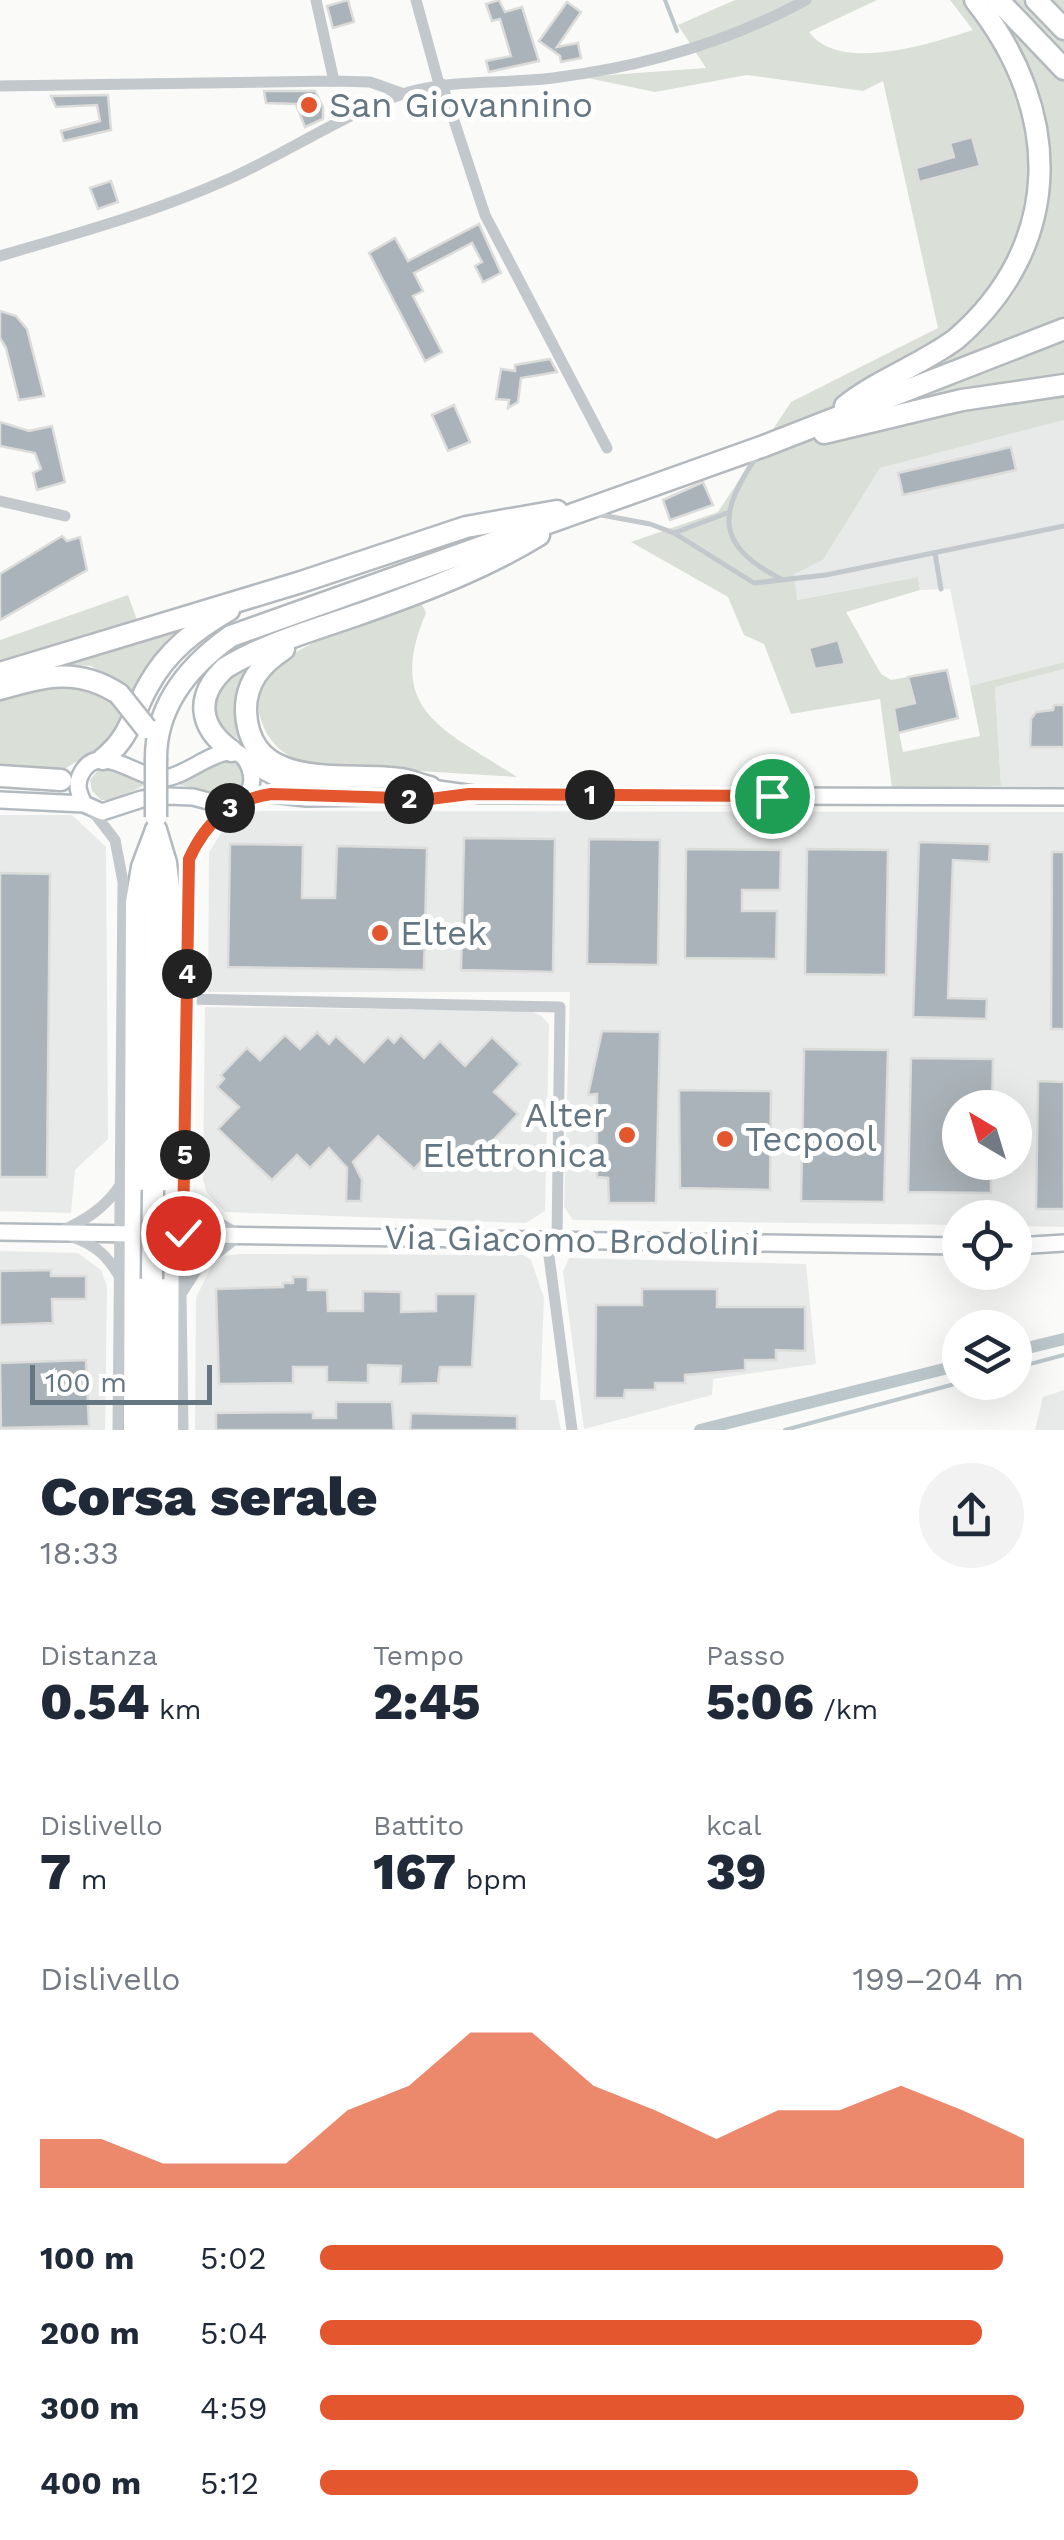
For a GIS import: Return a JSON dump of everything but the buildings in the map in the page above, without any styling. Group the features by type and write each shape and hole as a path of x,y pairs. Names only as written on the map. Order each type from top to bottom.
{"highway":[{"path":"827,420 866,390 955,340 986,315 1034,253 1049,214 1050,160 1038,107 1022,70 975,0"},
{"path":"998,0 1064,69"},
{"path":"1036,0 1064,29"},
{"path":"151,1430 156,755 167,706 183,679 206,654 231,636 764,446 1064,329"},
{"path":"764,446 962,400 1064,385"},
{"path":"0,673 301,582 466,527 542,510 578,511"},
{"path":"430,788 400,779 298,774 278,765 253,739 246,706 250,684 258,670 285,648 350,618 480,568 578,511"},
{"path":"103,760 124,740 149,684 182,641 230,610 301,582"},
{"path":"240,757 217,740 204,718 205,692 212,680 241,658 326,623 350,618"},
{"path":"0,689 46,676 85,676 119,694 146,728 156,755"},
{"path":"0,776 61,780"},
{"path":"134,1430 128,1232 136,903 142,866 156,823"},
{"path":"156,823 170,897 177,1233 168,1430"}],"main road":[{"path":"0,786 61,780 103,760 149,778 162,778 186,774 220,752 240,757 282,781 430,788 469,794"},
{"path":"240,757 251,788 246,798"},
{"path":"82,771 78,782 88,806"},
{"path":"0,800 114,811 142,799 168,796 192,797 231,807 246,798 271,794 430,799 469,794 1064,797"},
{"name":"Via Giacomo Brodolini","path":"0,1232 942,1246"},
{"path":"1032,1245 1064,1243"}],"street":[{"path":"316,0 334,81"},
{"path":"416,0 485,215 607,448"},
{"path":"0,256 123,220 222,182 404,94 440,84 551,78 632,65 700,48 770,20 806,0"},
{"path":"0,86 334,81 370,82 404,94"},
{"path":"0,501 65,516"},
{"path":"88,806 114,840 124,882 123,1181 128,1232 122,1282 118,1430"},
{"path":"182,1430 177,1233 184,1190 189,859 210,822 231,807"},
{"path":"187,999 560,1007 552,1240 572,1430"},
{"path":"60,1232 90,1218 110,1201 123,1181"},
{"path":"181,1294 197,1269 240,1235 193,1208 184,1190"},
{"path":"60,1232 93,1244 108,1258 122,1282"}],"lane":[{"path":"764,446 734,492 727,513 736,541 748,556 784,580"},
{"path":"578,511 650,524 674,533 754,583 935,553 1064,526"},
{"path":"674,533 727,513"},
{"path":"935,553 941,590"}],"shaded area":[{"path":"735,0 877,0 809,32 823,45 864,53 911,47 973,30 950,0 1064,0 1064,420 880,468 823,560 794,574 797,600 918,577 920,590 846,612 881,674 891,680 908,677 915,703 894,709 903,752 980,736 970,686 1064,662 1064,669 995,687 1001,786 892,788 880,699 791,714 764,644 744,635 728,597 631,542 718,512 791,402 938,328 883,81 863,91 747,75 655,92 583,77 706,68 678,25"},
{"path":"1064,420 1064,662 970,686 950,589 920,590 918,577 796,600 793,574 823,560 880,468"},
{"path":"128,595 137,620 0,664 0,640"},
{"path":"422,604 426,613 415,646 412,673 417,696 445,730 517,777 305,764 274,743 262,723 259,698 268,676 287,658 342,631"},
{"path":"186,627 135,693 91,666 59,664"},
{"path":"247,666 248,745 222,729 211,701 219,686"},
{"path":"1064,669 1064,787 1001,786 995,687"},
{"path":"79,680 128,712 121,734 66,768 0,768 0,694"},
{"path":"226,758 237,760 246,774 244,785 232,795 179,785"},
{"path":"101,767 114,767 148,783 116,800 101,800 92,791 90,780"},
{"path":"260,811 1064,812 1064,1227 1032,1226 1032,1200 942,1200 942,1225 573,1220 564,1207 570,992 208,992 209,852 226,826 240,815"},
{"path":"0,815 72,815 106,847 108,1139 75,1170 71,1213 0,1211"},
{"path":"205,1007 531,1011 542,1016 549,1025 545,1211 526,1223 225,1212 207,1193 203,1180"},
{"path":"0,1251 78,1253 101,1270 107,1286 105,1430 0,1430"},
{"path":"523,1255 531,1260 544,1298 540,1400 555,1400 561,1430 195,1430 196,1298 212,1265 224,1256"},
{"path":"569,1258 806,1264 816,1364 713,1379 712,1395 584,1429 563,1272"},
{"path":"1064,1390 1064,1430 1035,1430 1043,1397"}],"waterway":[{"path":"665,0 677,31"},
{"path":"1032,1347 1064,1339"},
{"path":"1032,1363 1064,1355"},
{"path":"700,1430 942,1370"},
{"path":"785,1430 942,1387"}],"place":[{"name":"San Giovannino","path":"309,105"},
{"name":"Eltek","path":"380,933"},
{"name":"Alter Elettronica","path":"627,1135"},
{"name":"Tecpool","path":"725,1139"}],"route":[{"path":"183,1233 189,859 210,822 246,798 271,794 430,799 469,794 772,796"}]}
